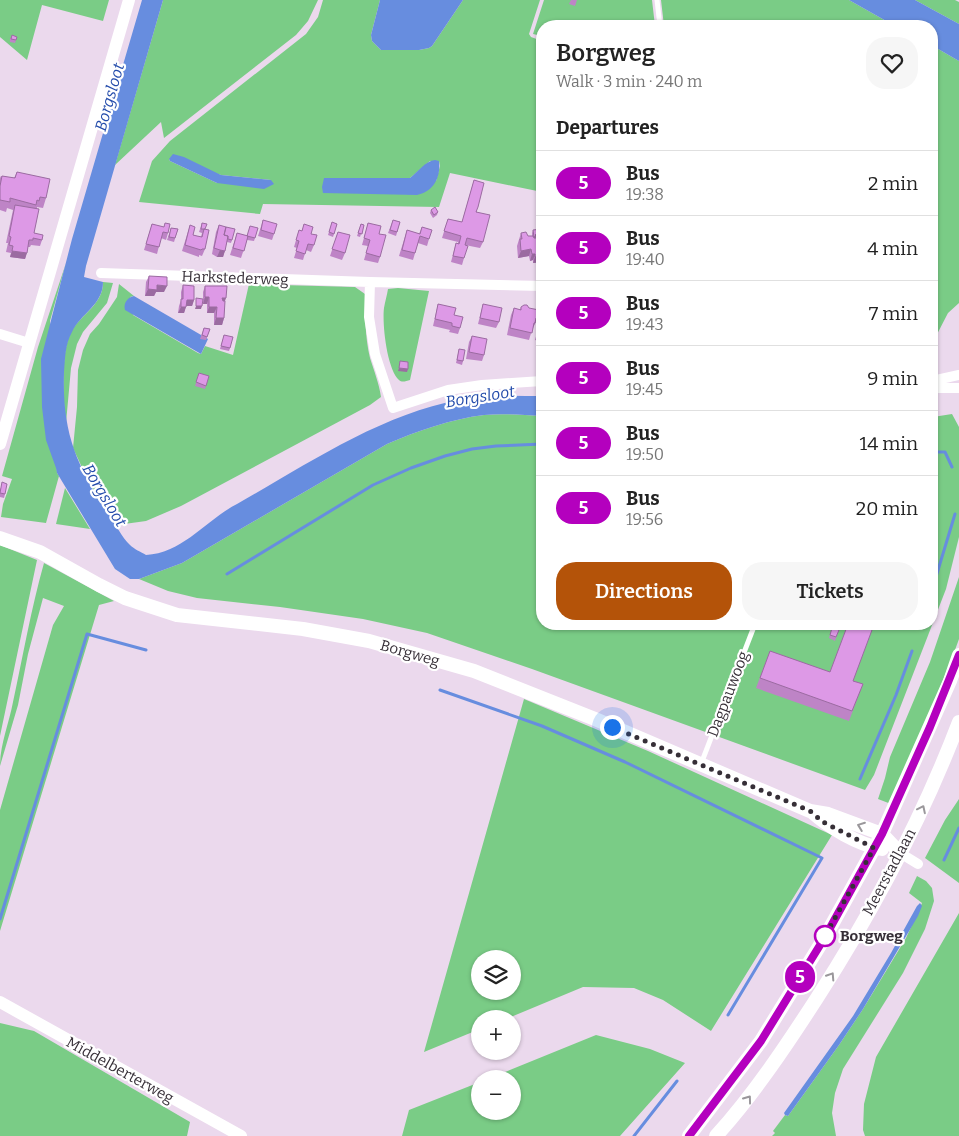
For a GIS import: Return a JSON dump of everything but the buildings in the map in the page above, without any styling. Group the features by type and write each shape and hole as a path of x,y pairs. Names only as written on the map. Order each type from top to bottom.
{"main road":[{"name":"Borgweg","path":"0,538 40,552 112,592 157,609 196,618 303,630 368,641 464,668 595,719 810,811 828,814 882,834 900,853"},
{"name":"Meerstadlaan","path":"689,1136 761,1041 825,937 882,834 959,655"},
{"name":"Meerstadlaan","path":"716,1136 737,1113 804,1018 851,944 900,853 932,788 959,722"},
{"name":"Borgweg","path":"810,811 823,822 874,848 900,853"}],"street":[{"path":"0,444 129,0"},
{"name":"Harkstederweg","path":"100,273 536,286"},
{"path":"370,282 370,317 374,354 393,408 448,390 482,385 536,381"},
{"path":"0,334 29,343"},
{"path":"938,380 959,376"},
{"path":"938,388 959,388"},
{"path":"900,853 918,864"},
{"name":"Middelberterweg","path":"0,1002 241,1136"}],"lane":[{"path":"657,0 659,20"},
{"name":"Dagpauwoog","path":"701,764 753,630"}],"green space":[{"path":"0,0 109,0 103,21 42,5 27,60 0,37"},
{"path":"163,0 318,0 308,21 296,35 164,138 161,122 115,165"},
{"path":"323,0 380,0 371,35 372,41 381,50 419,50 432,46 463,0 540,0 529,34 536,39 536,191 450,173 439,207 263,204 260,214 139,202 152,161 170,141 306,34 318,17","holes":["169,159 221,175 271,180 217,183","430,161 439,161 440,166 436,181 396,179 410,178"]},
{"path":"544,0 652,0 654,20 538,20"},
{"path":"661,0 849,0 884,20 663,20"},
{"path":"915,0 955,0 959,2 959,24"},
{"path":"938,49 959,61 959,303 948,313 938,332"},
{"path":"66,263 50,321 57,473 59,476 46,523 1,517 3,504 12,479 2,476 38,347"},
{"path":"103,282 113,283 107,303 83,332 77,344 71,368 66,423 63,375 68,339 76,324 92,308 100,296"},
{"path":"119,284 134,296 130,297 133,315 198,353 201,354 205,346 233,355 249,284 355,287 365,294 368,350 381,397 370,405 181,506 146,521 117,525 92,489 73,448 78,370 83,350 90,334 117,297"},
{"path":"388,289 429,291 410,380 403,382 395,374 388,357 384,324 384,308"},
{"path":"491,414 536,416 536,630 930,630 874,775 865,790 532,669 427,633 363,619 197,598 168,591 139,579 182,563 387,444 422,430 459,419"},
{"path":"952,414 959,427 959,537 946,589 938,610 938,416"},
{"path":"65,488 90,529 56,524"},
{"path":"0,545 37,560 0,736"},
{"path":"44,563 114,601 99,605 0,931 0,810 53,625 64,606 43,598 28,654 18,705 0,766 3,742"},
{"path":"959,577 959,639 940,691 891,804 878,799 890,757 930,662"},
{"path":"524,699 648,751 832,835 711,1031 663,1000 634,988 583,987 521,1013 521,1010 471,1010 471,1033 424,1052"},
{"path":"959,799 959,883 925,858 945,820"},
{"path":"917,876 926,881 932,888 934,901 925,929 903,973 843,1069 835,1093 832,1113 836,1136 772,1136 775,1133 773,1131 785,1115 788,1116 839,1045 906,938 922,903 909,893"},
{"path":"959,913 959,1136 865,1136 863,1130 864,1104 876,1057"},
{"path":"0,1023 34,1031 190,1122 187,1136 0,1136"},
{"path":"596,1035 650,1049 685,1063 620,1136 402,1136 409,1110 471,1086 471,1120 521,1120 521,1070 510,1070"}],"water":[{"path":"142,0 163,0 86,266 84,277 103,282 102,290 96,303 76,325 68,341 64,372 66,413 73,447 80,463 88,480 127,542 133,548 146,555 159,553 183,542 226,511 317,458 401,417 459,400 501,396 536,396 536,416 498,414 459,419 398,439 182,563 139,579 130,579 115,569 57,473 46,440 42,407 41,359 72,239"},
{"path":"380,0 463,0 429,48 419,50 381,50 372,41 371,35"},
{"path":"849,0 915,0 959,24 959,61 938,49 938,20 884,20"},
{"path":"173,154 184,157 221,175 271,180 274,184 264,189 217,183 170,161 169,159"},
{"path":"435,160 439,161 439,173 435,183 427,191 417,195 323,193 324,178 410,178 425,165"},
{"path":"134,296 208,339 201,354 125,310 127,301"},
{"path":"920,903 922,906 918,916 863,1009 788,1116 785,1115 784,1113 853,1016"}],"waterway":[{"path":"227,574 373,485 411,468 472,449 536,444"},
{"path":"938,452 945,452 952,467"},
{"path":"938,570 955,514"},
{"path":"0,919 87,634 146,650"},
{"path":"860,779 896,695 912,651"},
{"path":"440,690 542,726 625,762 822,858 728,1015"},
{"path":"944,860 959,828"},
{"path":"634,1136 677,1081"}],"bus line":[{"name":"5","path":"689,1136 761,1041 825,937 882,834 917,758 959,655"}],"place":[{"name":"Borgweg","path":"825,936"}],"route":[{"path":"612,727 810,811 823,822 874,848 825,936"}],"water label":[{"name":"Borgsloot","path":"109,97"},
{"name":"Borgsloot","path":"480,396"},
{"name":"Borgsloot","path":"105,495"}]}
